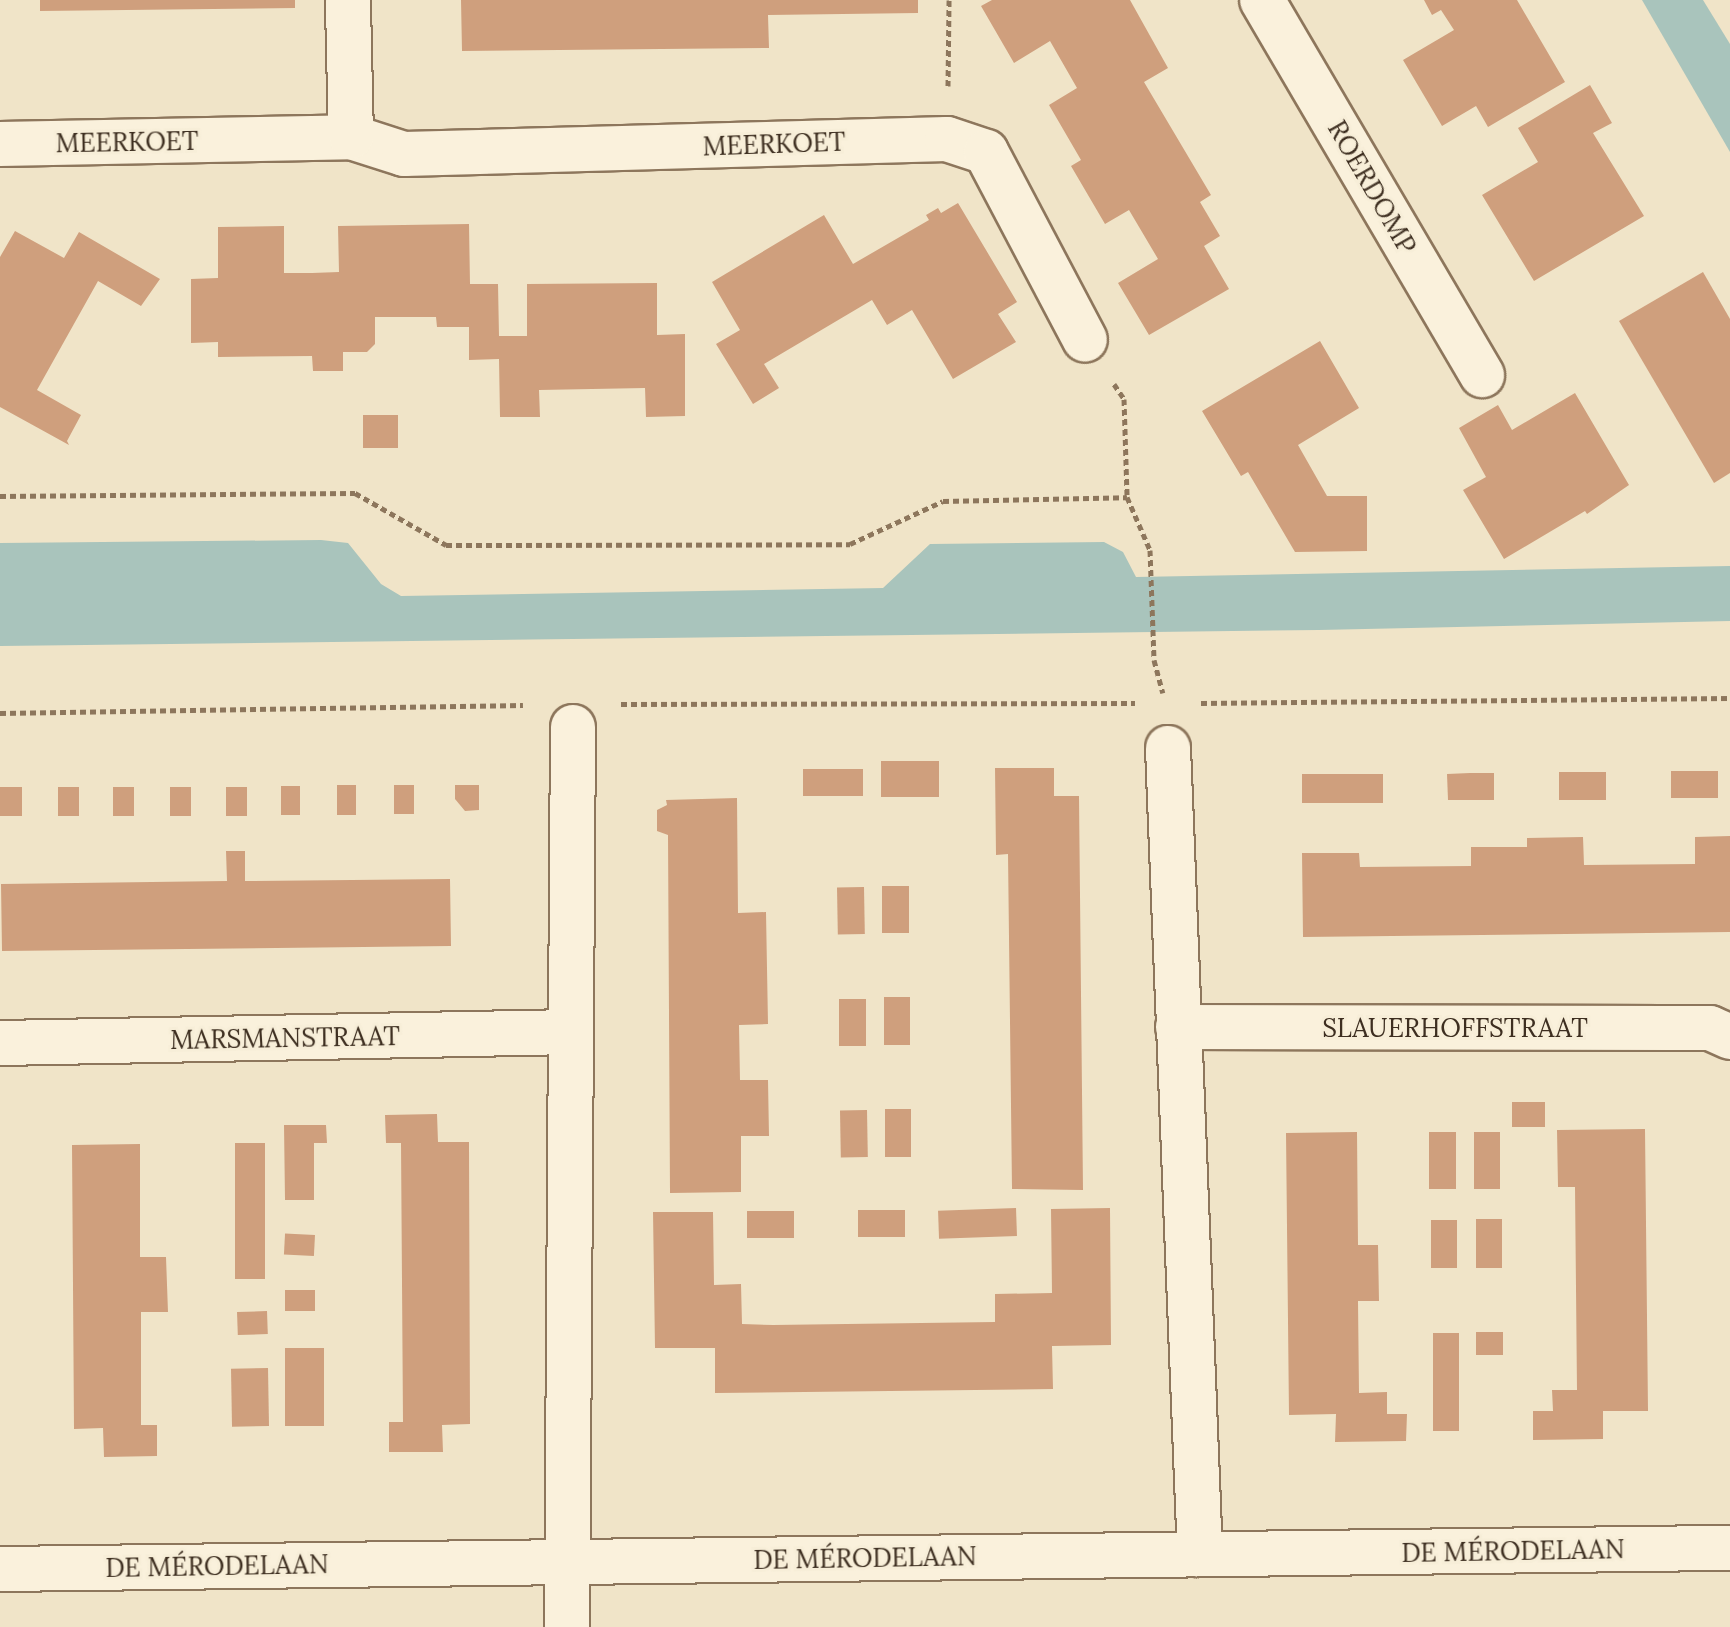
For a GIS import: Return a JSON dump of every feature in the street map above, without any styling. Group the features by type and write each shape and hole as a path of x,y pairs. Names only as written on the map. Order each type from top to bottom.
{"street":[{"path":"348,0 351,137"},
{"name":"ROERDOMP","path":"1262,0 1482,375"},
{"name":"MEERKOET","path":"0,144 351,137 404,154 947,139 986,152 1085,340"},
{"path":"567,1627 573,727"},
{"path":"1168,748 1200,1554"},
{"name":"SLAUERHOFFSTRAAT","path":"1178,1027 1710,1028 1730,1037"},
{"name":"MARSMANSTRAAT","path":"0,1043 571,1032"},
{"name":"DE MÉRODELAAN","path":"0,1569 1730,1548"}],"path":[{"path":"947,139 949,0"},
{"path":"1085,340 1124,399 1127,497 1150,550 1154,660"},
{"path":"0,496 355,493 446,545 850,544 943,501 1127,497"},
{"path":"1197,703 1730,698"},
{"path":"619,704 1150,703"},
{"path":"0,713 524,705"}],"water":[{"path":"1642,0 1703,0 1730,44 1730,152"},
{"path":"321,540 348,543 381,584 401,596 883,588 930,544 1104,542 1123,552 1136,577 1730,566 1730,621 1319,630 0,646 0,543"}],"building":[{"path":"40,0 295,0 295,8 40,11"},
{"path":"461,0 918,0 918,13 768,15 769,48 462,51"},
{"path":"992,0 1130,0 1168,68 1144,82 1211,195 1200,202 1220,236 1204,246 1229,289 1149,335 1118,283 1158,259 1129,210 1105,224 1071,166 1081,160 1049,105 1077,88 1050,41 1014,63 981,6"},
{"path":"1424,0 1517,0 1565,82 1488,127 1476,106 1442,126 1403,60 1454,30 1441,10 1432,15"},
{"path":"1590,85 1612,123 1593,133 1644,216 1534,281 1482,195 1538,162 1518,128"},
{"path":"958,203 1017,302 998,314 1016,342 953,379 912,310 887,325 872,300 764,364 779,388 753,404 716,344 740,330 712,282 824,215 853,264 929,220 926,215 938,208 941,213"},
{"path":"469,224 470,284 498,284 499,336 527,336 527,284 657,283 657,335 685,334 685,416 646,417 645,388 539,390 540,417 500,417 499,359 469,360 469,327 437,327 436,317 375,317 375,344 367,352 343,352 343,371 313,371 312,356 218,357 218,342 191,343 191,279 218,278 218,227 284,226 284,273 312,273 339,272 338,226"},
{"path":"15,231 64,258 79,232 160,279 141,306 98,281 37,390 81,415 67,441 69,445 0,407 0,257"},
{"path":"1703,272 1730,319 1730,473 1714,483 1619,321"},
{"path":"1320,341 1359,408 1298,445 1327,496 1367,496 1367,551 1295,552 1248,472 1241,476 1202,411"},
{"path":"1575,393 1629,485 1587,514 1585,511 1504,559 1463,490 1486,477 1459,428 1498,405 1512,430"},
{"path":"363,415 398,415 398,448 363,448"},
{"path":"881,761 939,761 939,797 881,797"},
{"path":"995,768 1054,768 1054,796 1079,796 1083,1190 1012,1189 1008,854 996,855"},
{"path":"803,769 863,769 863,796 803,796"},
{"path":"1671,771 1718,771 1718,798 1671,798"},
{"path":"1559,772 1606,772 1606,800 1559,800"},
{"path":"1494,773 1494,800 1448,800 1447,774"},
{"path":"1302,774 1383,774 1383,803 1302,803"},
{"path":"337,785 356,785 356,815 337,815"},
{"path":"394,785 414,785 414,814 394,814"},
{"path":"455,785 479,785 479,810 465,811 455,799"},
{"path":"281,786 300,786 300,815 281,815"},
{"path":"0,787 22,787 22,816 0,816"},
{"path":"58,787 79,787 79,816 58,816"},
{"path":"113,787 134,787 134,816 113,816"},
{"path":"170,787 191,787 191,816 170,816"},
{"path":"226,787 247,787 247,816 226,816"},
{"path":"737,798 738,913 766,912 768,1024 739,1025 740,1080 768,1080 769,1136 741,1136 741,1192 670,1193 668,835 657,831 657,810 667,805 666,800"},
{"path":"1730,836 1730,932 1303,937 1302,853 1359,853 1360,867 1471,866 1471,847 1527,847 1527,838 1583,837 1584,865 1695,864 1695,837"},
{"path":"226,851 245,851 245,881 450,879 451,946 2,951 1,884 227,881"},
{"path":"882,886 909,886 909,933 882,933"},
{"path":"837,887 864,887 865,934 838,934"},
{"path":"884,997 910,997 910,1045 884,1045"},
{"path":"839,999 866,999 866,1046 839,1046"},
{"path":"1512,1102 1545,1102 1545,1127 1512,1127"},
{"path":"885,1109 911,1109 911,1157 885,1157"},
{"path":"840,1110 867,1110 868,1157 841,1157"},
{"path":"437,1114 438,1142 469,1142 470,1424 442,1425 443,1452 389,1452 389,1422 403,1422 401,1143 386,1143 385,1115"},
{"path":"284,1125 326,1125 327,1143 314,1143 314,1200 285,1200"},
{"path":"1645,1129 1648,1411 1603,1411 1603,1439 1533,1440 1533,1411 1553,1411 1552,1390 1577,1390 1575,1187 1558,1187 1557,1130"},
{"path":"1357,1132 1358,1245 1378,1245 1379,1301 1358,1301 1359,1393 1387,1392 1387,1414 1407,1414 1406,1441 1335,1442 1336,1414 1289,1415 1286,1133"},
{"path":"1429,1132 1456,1132 1456,1189 1429,1189"},
{"path":"1474,1132 1500,1132 1500,1189 1474,1189"},
{"path":"235,1143 265,1143 265,1279 235,1279"},
{"path":"140,1144 140,1257 166,1257 168,1312 141,1312 141,1425 157,1425 157,1456 104,1457 103,1428 74,1429 72,1145"},
{"path":"1016,1208 1017,1236 939,1239 938,1211"},
{"path":"1110,1208 1111,1345 1052,1346 1053,1389 715,1393 715,1348 655,1348 653,1212 713,1212 714,1285 741,1284 742,1324 773,1325 995,1322 995,1294 1052,1293 1051,1209"},
{"path":"858,1210 905,1210 905,1237 858,1237"},
{"path":"747,1211 794,1211 794,1238 747,1238"},
{"path":"1476,1219 1502,1219 1502,1268 1476,1268"},
{"path":"1431,1220 1457,1220 1457,1268 1431,1268"},
{"path":"285,1233 315,1235 314,1256 284,1254"},
{"path":"285,1290 315,1290 315,1311 285,1311"},
{"path":"267,1311 268,1334 238,1335 237,1312"},
{"path":"1476,1332 1503,1332 1503,1355 1476,1355"},
{"path":"1433,1333 1459,1333 1459,1431 1433,1431"},
{"path":"285,1348 324,1348 324,1426 285,1426"},
{"path":"268,1368 269,1426 232,1427 231,1369"}]}
